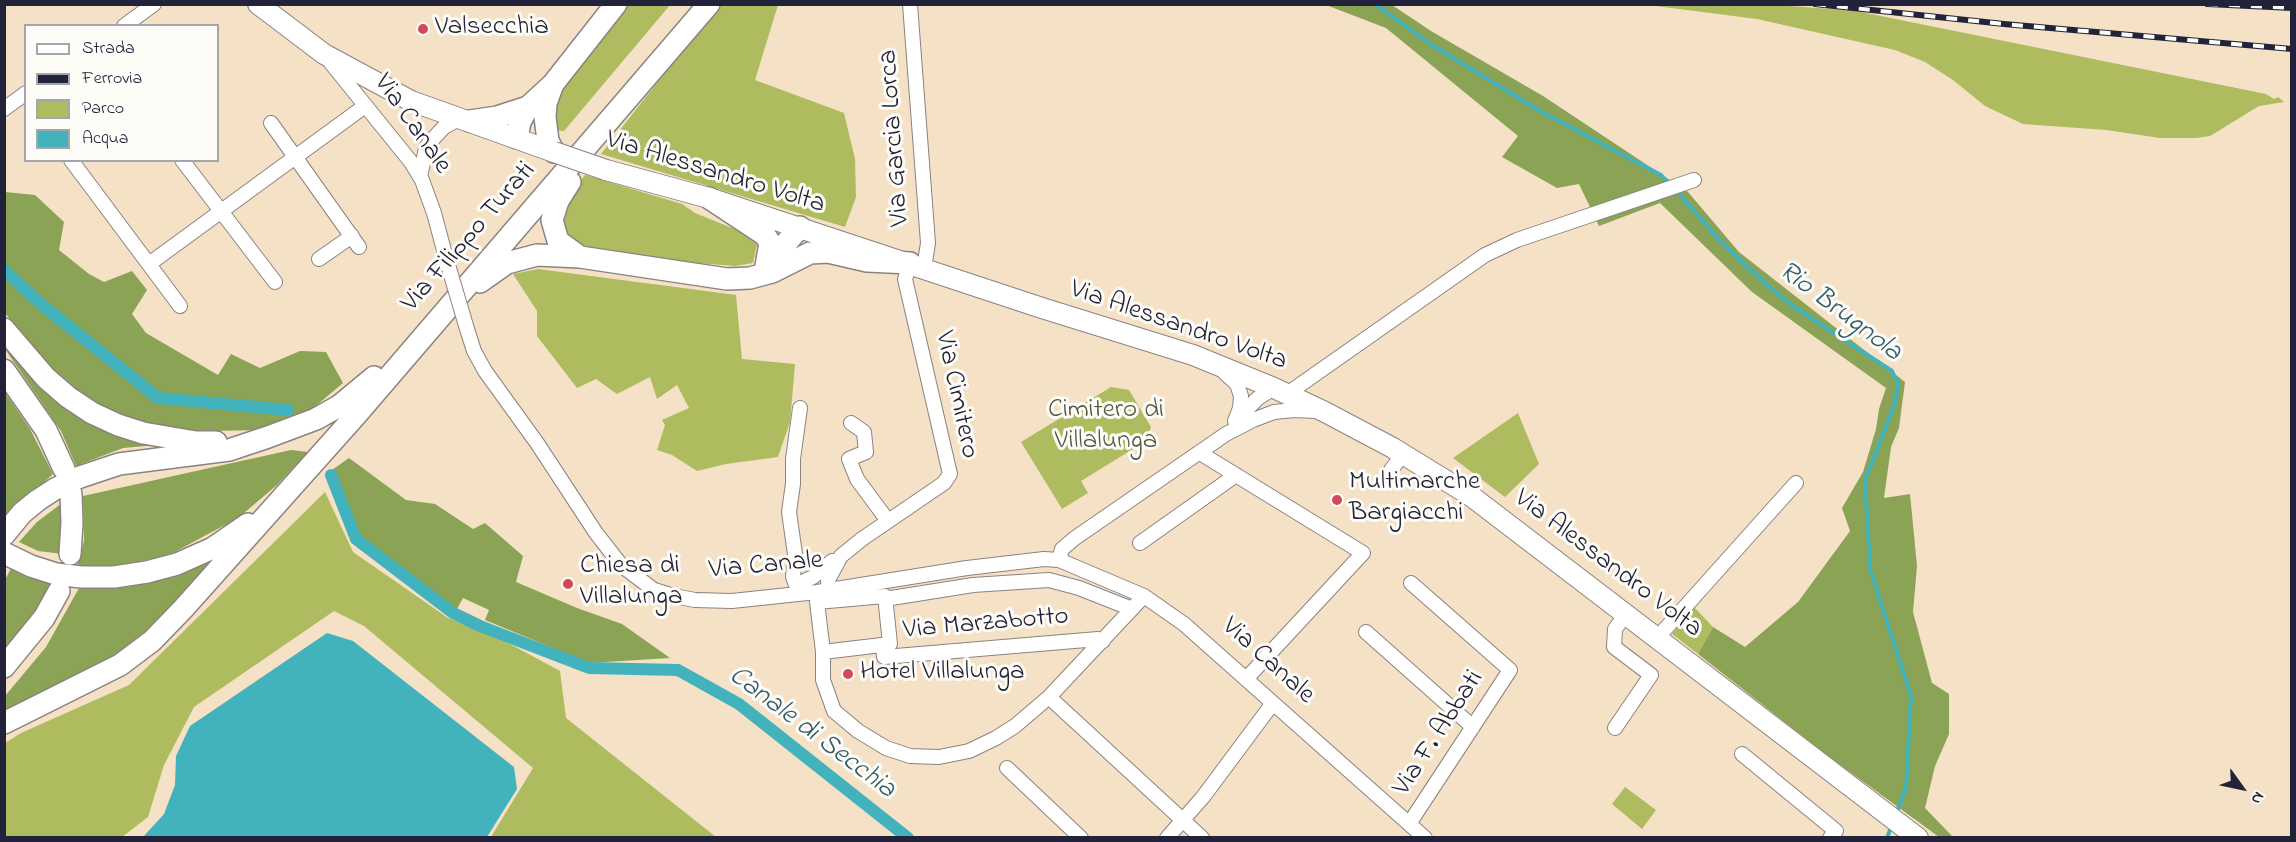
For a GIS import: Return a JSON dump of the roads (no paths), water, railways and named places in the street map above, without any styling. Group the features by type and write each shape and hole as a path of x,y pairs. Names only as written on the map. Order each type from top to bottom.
{"main road":[{"name":"Via Canale","path":"258,4 324,54 411,101 554,152"},
{"path":"517,138 534,120 542,98 616,4"},
{"path":"690,26 698,4"},
{"name":"Via Filippo Turati","path":"273,506 357,414 431,325 599,134 709,4"},
{"path":"466,120 497,117 542,98"},
{"path":"542,98 548,141 554,152"},
{"path":"580,257 558,241 552,220 558,201 599,134"},
{"name":"Via Alessandro Volta","path":"554,152 606,170 708,198 800,227 1046,310 1193,355 1325,412 1403,454 1472,496 1918,837"},
{"path":"708,198 765,235 770,243 766,270"},
{"path":"766,270 800,227"},
{"path":"4,535 22,513 38,500 80,477 119,464 229,450 316,419 339,406 362,388 458,300 507,263 516,259 537,255 580,257 712,278 766,270 810,253 828,252 867,261 917,266"},
{"path":"4,329 57,387 79,405 118,425 143,433 196,442 252,441"},
{"path":"4,370 46,430 64,469"},
{"path":"70,554 71,494"},
{"path":"4,553 31,566 56,574 81,578 114,577 147,572 177,564 213,548 273,506"},
{"path":"4,723 111,670 152,640 217,573 273,506"},
{"path":"4,667 44,618 59,591"}],"street":[{"path":"127,24 154,4"},
{"name":"Via Garcia Lorca","path":"910,4 928,243 917,266"},
{"name":"Via Canale","path":"324,54 401,149 420,177 432,205 474,351 485,371 537,443 596,533 621,565 635,578 654,590 695,600 732,601 876,593 967,568 1044,559 1059,560 1144,596 1184,624 1425,837"},
{"path":"4,109 24,94"},
{"path":"149,264 364,106"},
{"path":"420,177 426,148 436,134 466,120"},
{"path":"271,123 297,156 356,241 319,259"},
{"path":"401,149 426,148"},
{"path":"72,162 180,306"},
{"path":"184,162 274,282"},
{"path":"1253,420 1280,391 1485,255 1517,240 1694,180"},
{"name":"Via Cimitero","path":"821,595 838,562 861,539 944,483 950,474 905,279 917,266"},
{"path":"1193,355 1222,370 1237,384 1241,396 1240,408 1235,421"},
{"path":"1226,434 1235,421 1258,398 1280,391"},
{"path":"800,408 789,512 795,554 793,577 796,585 813,577 832,561 838,562"},
{"path":"1059,560 1062,549 1076,538 1226,434 1275,412 1294,410 1325,412"},
{"path":"851,423 864,432 866,452 849,459 857,479 888,521"},
{"path":"1200,453 1363,553 1246,679"},
{"path":"1391,470 1403,454"},
{"path":"1140,543 1236,475"},
{"path":"1658,637 1796,483"},
{"path":"823,652 890,644 876,593 1049,580 1079,588 1132,609"},
{"name":"Via F. Abbati","path":"1409,824 1510,670 1411,583"},
{"path":"821,595 823,680 834,711 858,731 886,748 910,756 939,757 969,751 1015,726 1049,697 1144,596"},
{"path":"1616,728 1651,675 1614,647 1615,629 1627,613"},
{"path":"1366,632 1473,727"},
{"name":"Via Marzabotto","path":"883,645 884,657 1098,639 1103,641"},
{"path":"1049,697 1202,837"},
{"path":"1167,837 1203,797 1273,703"},
{"path":"1742,754 1836,831 1830,837"},
{"path":"1007,768 1081,837"}],"water":[{"path":"327,633 353,641 514,767 517,789 487,837 143,837 164,814 175,785 176,756 190,726"}],"waterway":[{"name":"Rio Brugnola","path":"1375,4 1432,45 1540,111 1661,175 1670,185"},
{"name":"Rio Brugnola","path":"1676,190 1721,242 1768,286 1793,306 1892,371 1898,384 1895,403 1865,480 1870,569 1911,696 1906,788 1896,814"},
{"name":"Canale di Secchia","path":"4,270 41,304 158,398 288,410"},
{"name":"Canale di Secchia","path":"331,475 356,539 453,613 480,626 589,668 678,670 739,704 908,838"},
{"name":"Rio Brugnola","path":"1887,838 1891,827"}],"railway":[{"path":"1815,4 2004,24 2292,49"},
{"path":"2207,4 2292,8"}],"place":[{"name":"Valsecchia","path":"423,29"},
{"name":"Multimarche Bargiacchi","path":"1337,500"},
{"name":"Chiesa di Villalunga","path":"568,584"},
{"name":"Hotel Villalunga","path":"848,674"}],"park label":[{"name":"Cimitero di Villalunga","path":"1106,428"}]}
